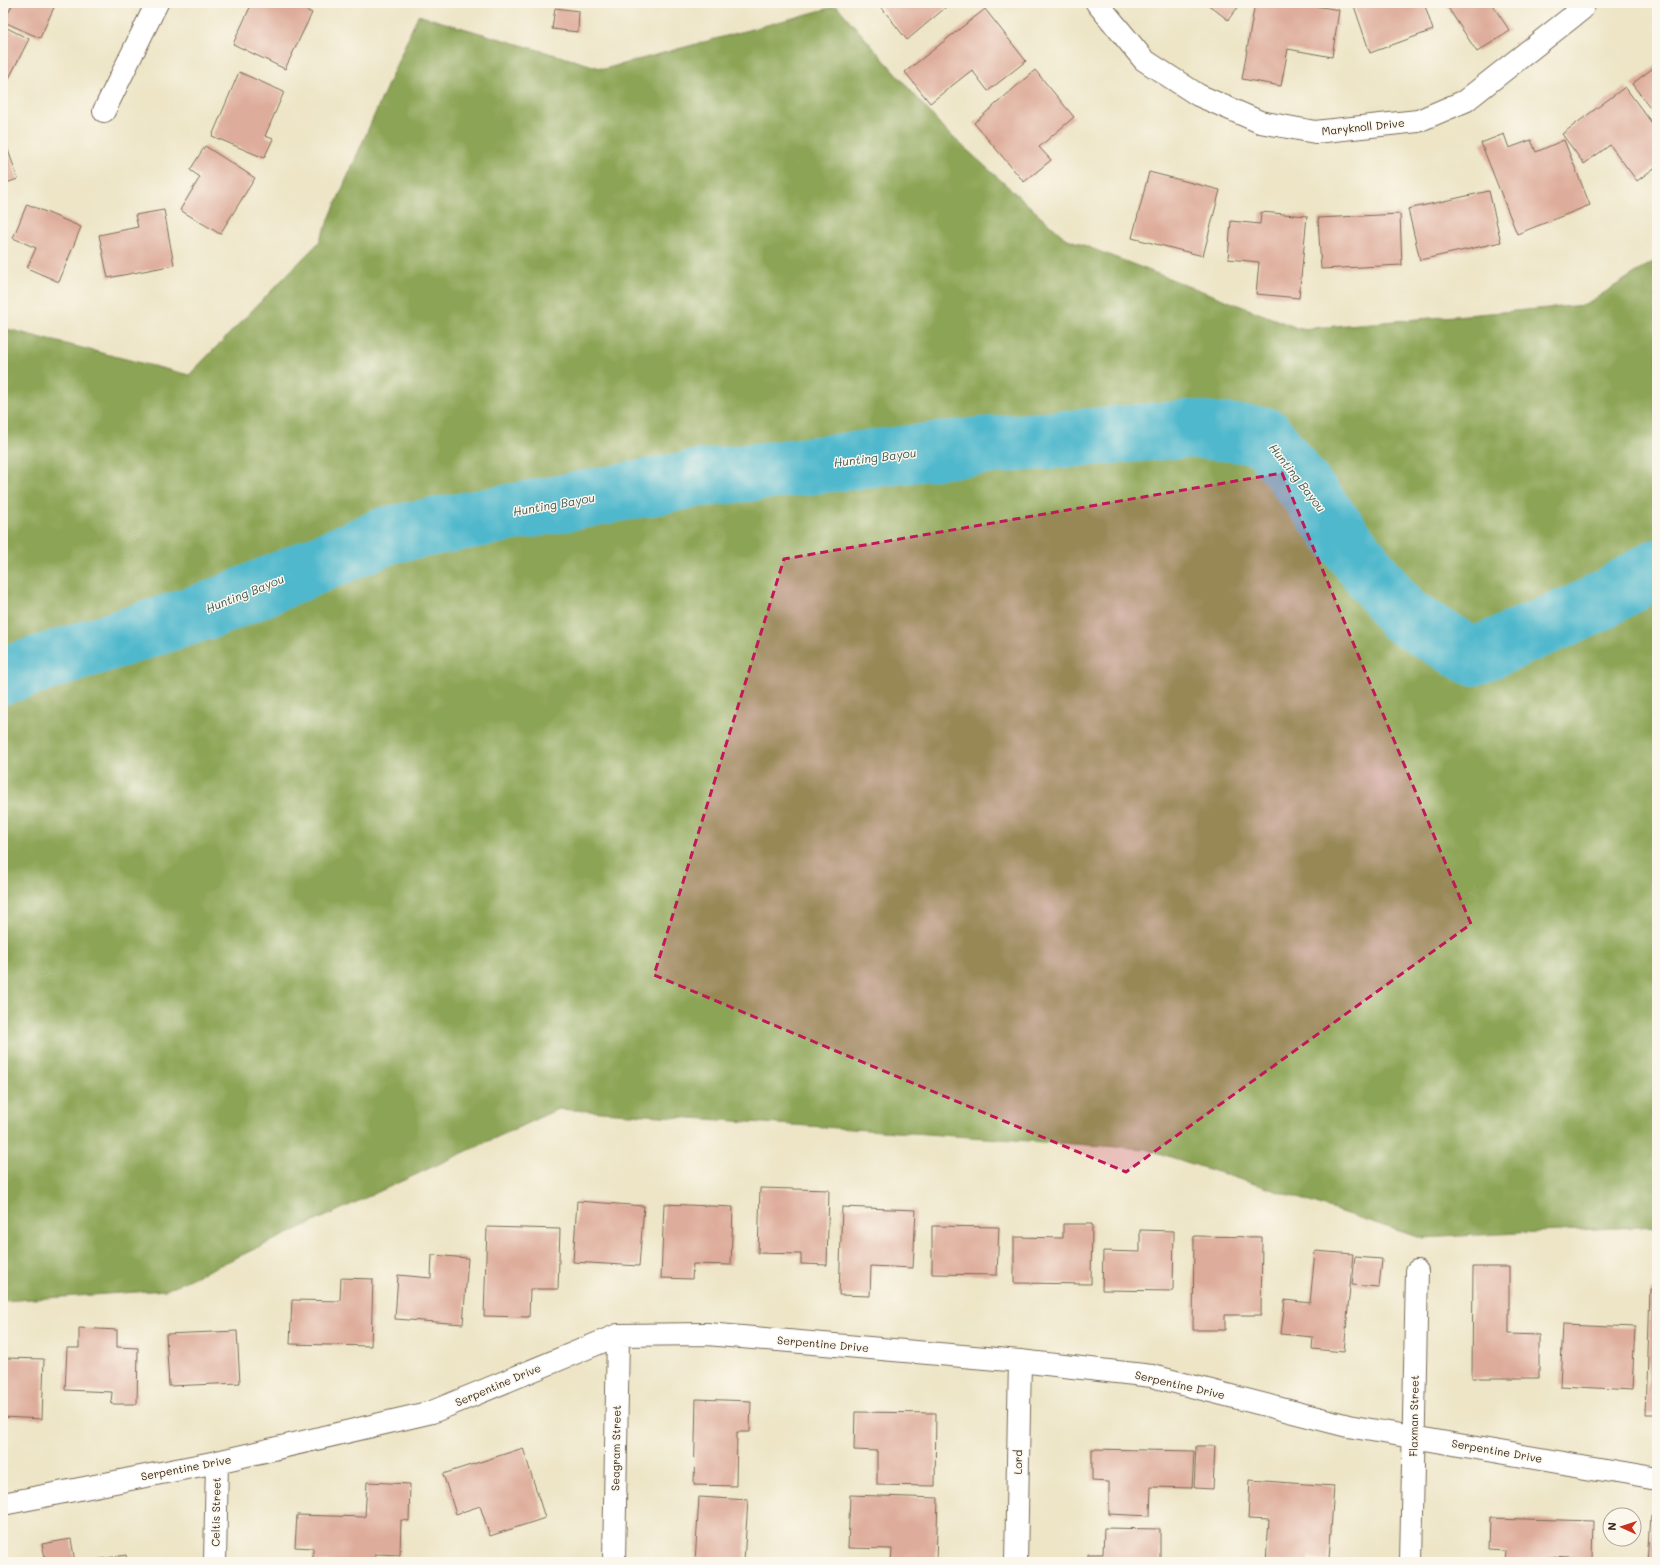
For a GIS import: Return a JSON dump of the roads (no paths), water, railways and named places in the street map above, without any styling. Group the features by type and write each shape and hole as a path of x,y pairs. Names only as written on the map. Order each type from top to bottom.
{"street":[{"path":"104,111 157,3"},
{"name":"Maryknoll Drive","path":"1097,3 1144,60 1198,95 1260,122 1315,132 1418,121 1465,101 1582,9 1585,3"},
{"name":"Flaxman Street","path":"1411,1562 1417,1271"},
{"name":"Serpentine Drive","path":"3,1504 217,1462 432,1412 618,1334 707,1334 1020,1361 1152,1376 1348,1426 1657,1479"},
{"name":"Seagram Street","path":"614,1562 618,1334"},
{"name":"Lord","path":"1016,1562 1020,1361"},
{"name":"Celtis Street","path":"215,1562 217,1462"}],"waterway":[{"name":"Hunting Bayou","path":"3,676 215,608 388,535 695,479 980,446 1189,429 1265,436 1403,616 1473,657 1591,607 1657,568"}]}
